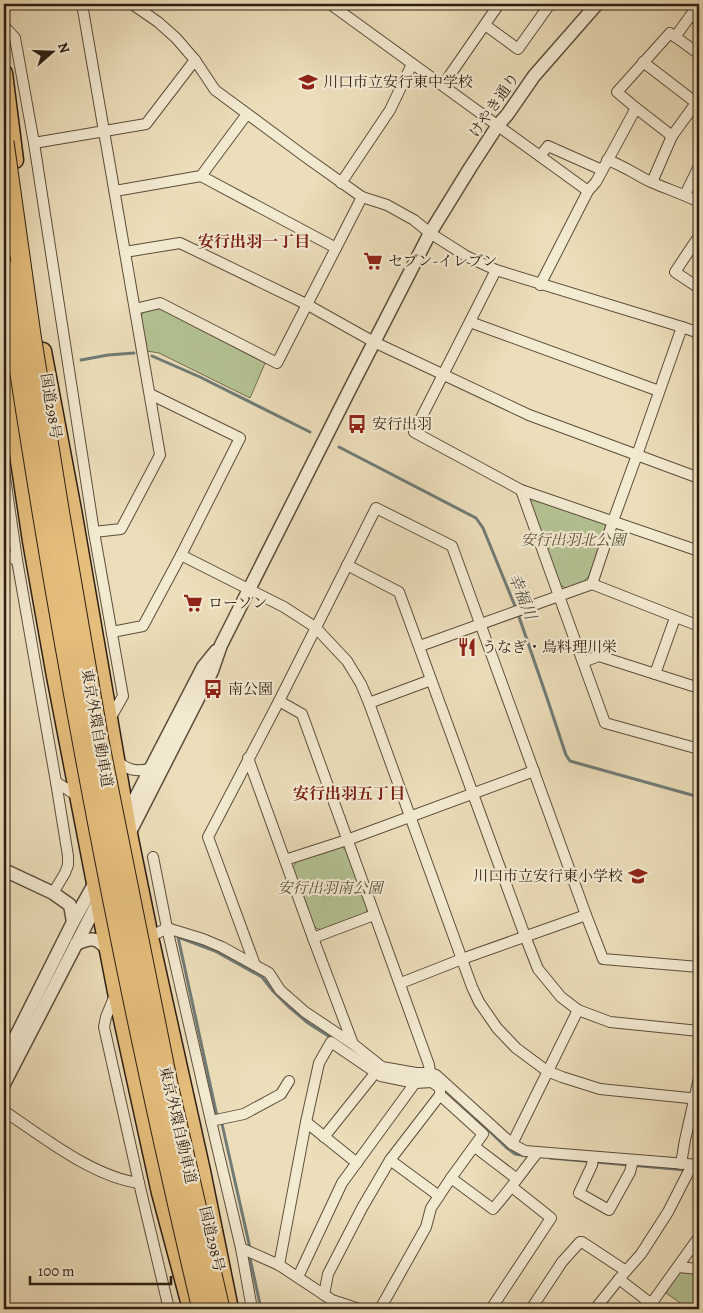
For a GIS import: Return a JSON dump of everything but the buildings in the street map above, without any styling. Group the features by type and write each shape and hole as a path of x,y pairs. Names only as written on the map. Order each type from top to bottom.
{"highway":[{"name":"国道298号","path":"4,73 41,344 106,738"},
{"name":"東京外環自動車道","path":"4,142 31,335 99,741 166,1074 220,1309"},
{"name":"東京外環自動車道","path":"4,268 46,538 83,747 128,972 202,1309"},
{"path":"5,338 39,551 75,750"},
{"path":"5,338 19,461 31,541 108,951 160,1193 193,1309"},
{"path":"41,344 71,501 129,834 202,1171 229,1309"},
{"name":"国道298号","path":"151,964 184,1118 229,1309"},
{"path":"120,974 193,1309"}],"street":[{"path":"82,4 160,455 121,529 94,532"},
{"path":"132,4 158,22 176,38 215,90 362,197 388,205 414,220 430,233 466,256 496,270 540,285 682,326 699,333"},
{"path":"330,4 588,191"},
{"path":"443,86 500,4"},
{"path":"485,26 518,49 550,4"},
{"name":"けやき通り","path":"221,645 430,233 498,125 534,76 596,4"},
{"path":"675,37 699,4"},
{"path":"4,26 15,38 34,143 94,532 123,696 110,719"},
{"path":"672,136 617,92 670,33 699,54"},
{"path":"34,143 146,124 194,60"},
{"path":"643,62 697,104 672,136 652,182"},
{"path":"341,183 390,110 412,64"},
{"path":"540,285 588,191 596,182 636,108"},
{"path":"201,176 247,114"},
{"path":"540,156 548,146 602,170"},
{"path":"607,160 699,202"},
{"path":"685,195 699,166"},
{"path":"115,191 201,176 336,248"},
{"path":"135,308 160,303 277,363 362,197"},
{"path":"699,236 675,272 699,288"},
{"path":"125,252 180,243 306,304 374,342 529,415 699,478"},
{"path":"496,270 414,432 521,490 613,520 699,552"},
{"path":"470,322 659,391"},
{"path":"592,584 682,326"},
{"path":"112,632 143,626 240,438 150,394"},
{"path":"4,470 17,560 68,856 68,865 53,893"},
{"path":"521,490 605,723 699,749"},
{"path":"255,965 208,836 279,701 376,508 452,546 603,958 699,968"},
{"path":"4,555 17,560"},
{"path":"181,555 284,607 315,627 347,661 361,684 369,703 472,987 497,1028 516,1048 547,1071 562,1078 600,1089 697,1098"},
{"path":"346,565 399,592 538,969 561,997 578,1010 610,1022 699,1031"},
{"path":"420,646 592,584 699,626"},
{"path":"655,674 675,618"},
{"path":"4,1060 95,882 126,815 203,666 221,645"},
{"path":"4,1084 99,901 129,834 212,671 221,645"},
{"path":"583,662 599,656 699,688"},
{"path":"369,703 431,680"},
{"path":"279,701 302,714 400,983 429,1065 430,1073"},
{"path":"248,758 352,1044"},
{"path":"117,762 129,769 138,771 150,769"},
{"path":"285,860 347,840 534,771"},
{"path":"56,782 79,797"},
{"path":"153,856 167,928 241,1248 252,1309"},
{"path":"4,870 53,893 70,905 73,922"},
{"path":"313,938 374,915"},
{"path":"400,983 586,915"},
{"path":"150,937 167,928 222,947 269,973 280,990 305,1012 382,1067 432,1082 440,1088 440,1095 390,1160 362,1208 328,1274 324,1295"},
{"path":"76,944 93,939 98,940 104,944 108,951"},
{"path":"116,992 104,1027 139,1184 170,1309"},
{"path":"512,1144 578,1010"},
{"path":"279,1265 319,1063 331,1042 381,1076 416,1078 430,1073 436,1075 512,1144 525,1151 696,1165 641,1254 595,1309"},
{"path":"324,1137 376,1072"},
{"path":"298,1277 342,1183 416,1078"},
{"path":"681,1164 685,1140 697,1098 699,1078"},
{"path":"211,1122 244,1114 281,1094 290,1081"},
{"path":"380,1309 426,1227 431,1208 483,1134 440,1095"},
{"path":"4,1111 77,1159 104,1174 139,1184"},
{"path":"306,1122 357,1163"},
{"path":"475,1146 551,1218 491,1309"},
{"path":"452,1178 493,1209 537,1153"},
{"path":"593,1157 592,1165 579,1193 609,1210 630,1172 633,1160"},
{"path":"390,1160 439,1196"},
{"path":"531,1309 562,1262 580,1242 623,1275 655,1307 678,1267 699,1237"},
{"path":"241,1248 279,1265 332,1300 359,1309"},
{"path":"678,1267 699,1269"}],"green space":[{"path":"160,308 266,361 250,398 159,353 147,351 141,316 144,310"},
{"name":"安行出羽北公園","path":"534,496 603,521 607,528 589,576 582,583 566,588 560,585 530,502"},
{"name":"安行出羽南公園","path":"339,846 346,849 368,907 366,914 321,930 314,927 293,868 296,862"},
{"path":"679,1272 699,1273 699,1309 689,1309 666,1293"}],"waterway":[{"path":"699,13 692,22 699,27"},
{"name":"幸福川","path":"81,360 134,353"},
{"name":"幸福川","path":"152,356 200,377 310,432"},
{"name":"幸福川","path":"339,447 476,518 483,528 517,611 566,755 570,761 699,797"},
{"path":"217,1116 178,937 215,951 262,977 288,1006 308,1023 333,1039"},
{"path":"477,1119 515,1154 527,1156"},
{"path":"222,1124 250,1248 252,1249"},
{"path":"550,1158 686,1170"},
{"path":"250,1258 261,1309"},
{"path":"361,1305 371,1309"}],"place":[{"name":"川口市立安行東中学校","path":"308,82"},
{"name":"セブン-イレブン","path":"373,261"},
{"name":"安行出羽","path":"357,424"},
{"name":"ローソン","path":"193,603"},
{"name":"うなぎ・鳥料理川栄","path":"467,647"},
{"name":"南公園","path":"213,689"},
{"name":"川口市立安行東小学校","path":"638,876"}],"district":[{"name":"安行出羽一丁目","path":"254,241"},
{"name":"安行出羽五丁目","path":"349,793"}]}
